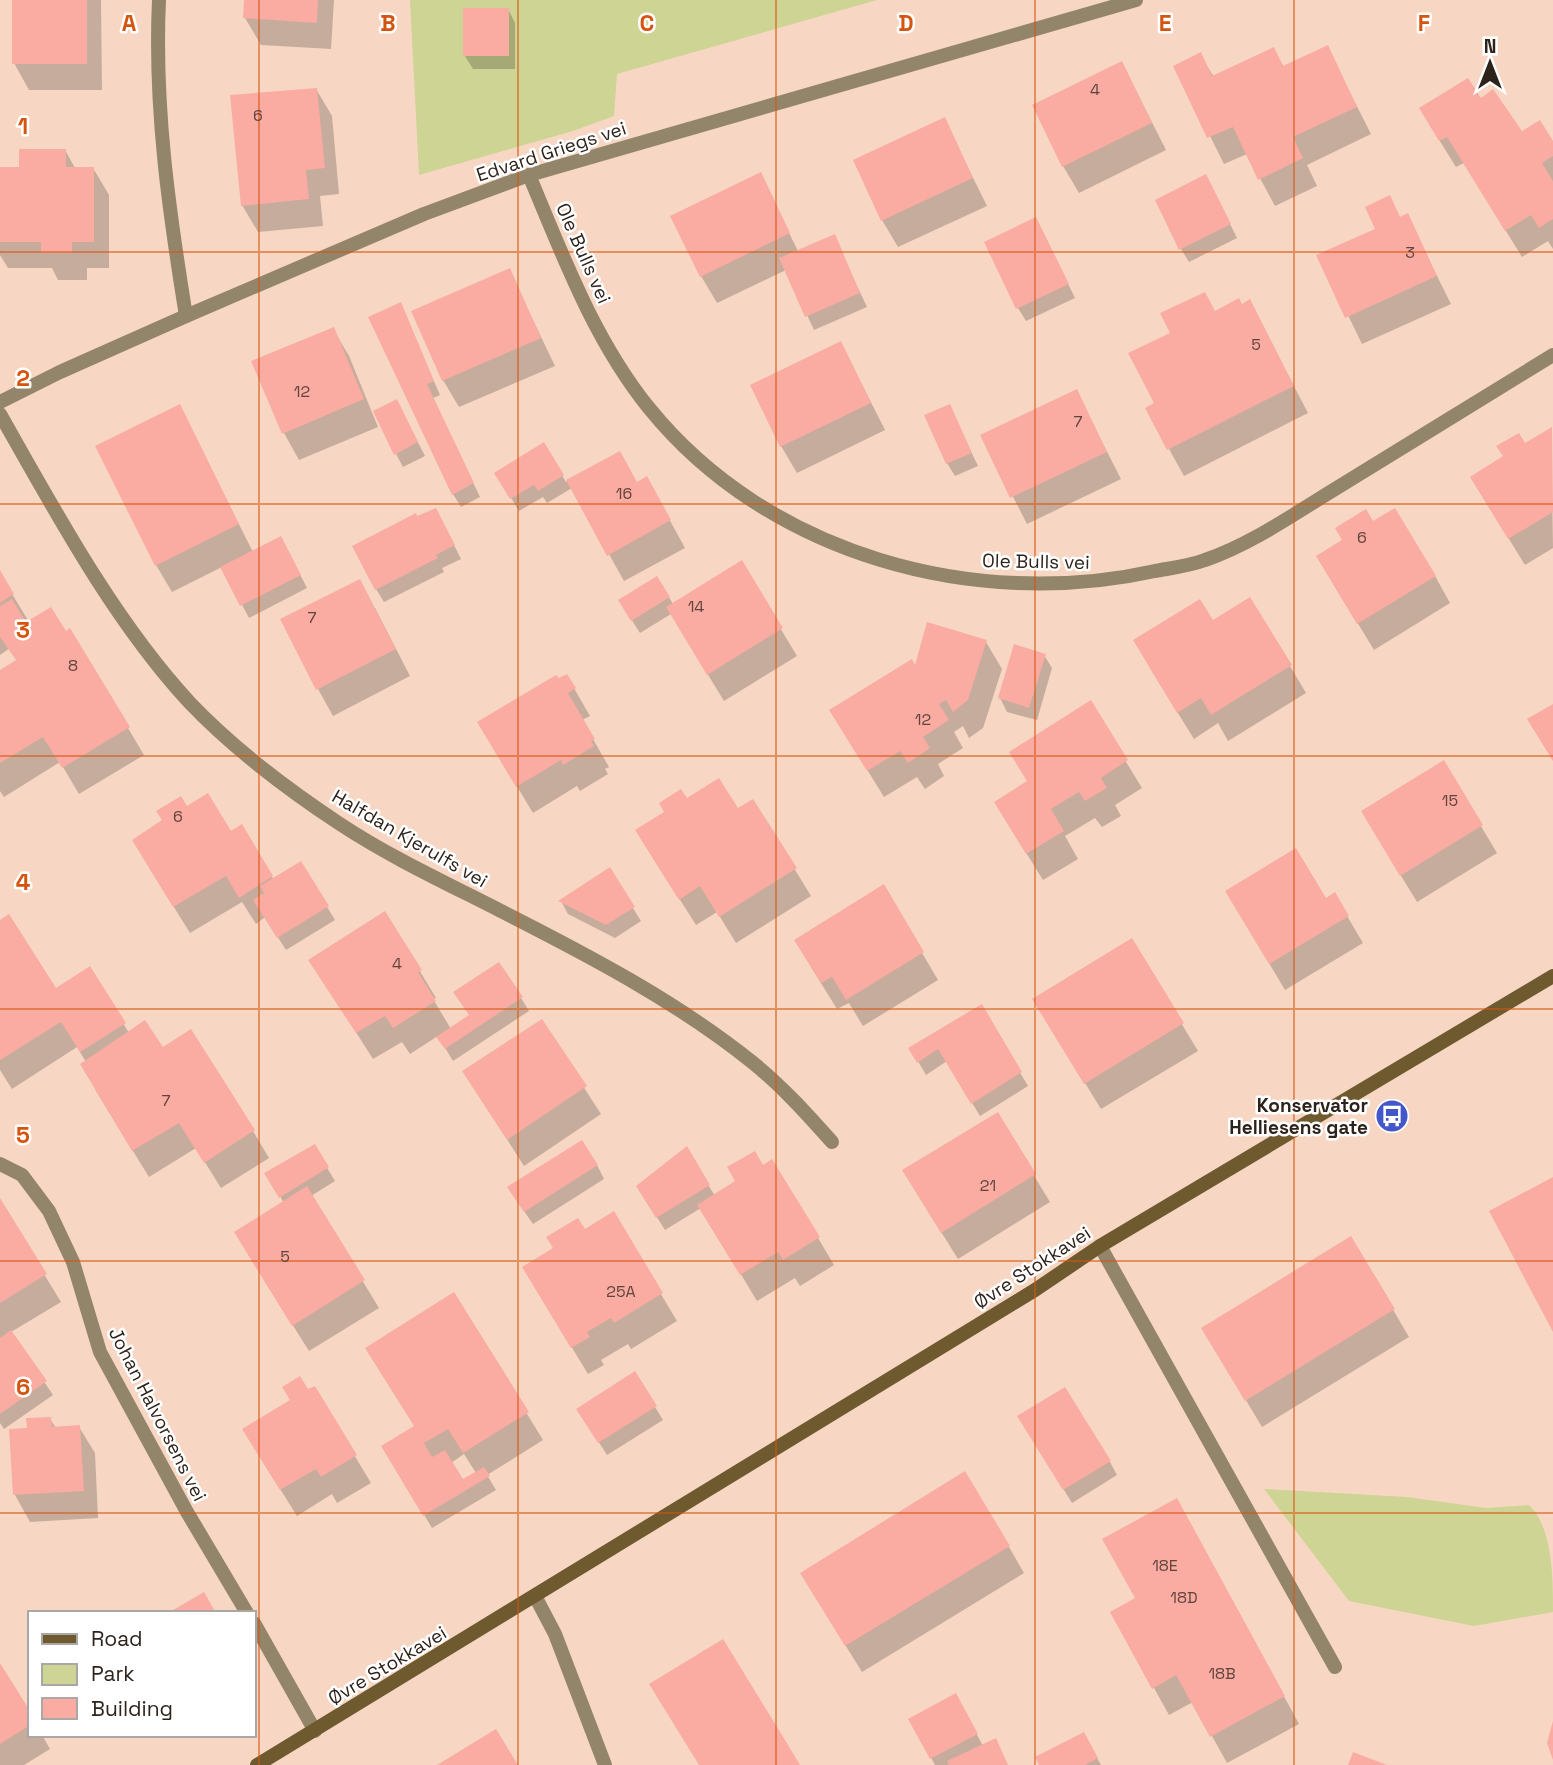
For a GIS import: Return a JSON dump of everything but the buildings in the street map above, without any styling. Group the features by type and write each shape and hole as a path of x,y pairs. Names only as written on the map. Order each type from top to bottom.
{"main road":[{"name":"Øvre Stokkavei","path":"257,1765 1035,1290 1100,1245 1553,976"}],"street":[{"path":"159,0 157,48 165,183 186,316"},
{"name":"Edvard Griegs vei","path":"0,402 186,316 424,214 529,175 1136,0"},
{"name":"Ole Bulls vei","path":"529,175 607,349 650,410 716,475 781,519 841,546 926,574 1006,584 1110,581 1205,560 1277,524 1553,355"},
{"name":"Halfdan Kjerulfs vei","path":"0,414 51,503 131,627 190,702 260,766 340,824 429,875 587,956 678,1011 752,1062 794,1100 832,1142"},
{"name":"Johan Halvorsens vei","path":"0,1164 22,1175 49,1211 74,1262 100,1352 187,1512 246,1611"},
{"path":"1100,1245 1335,1667"},
{"path":"535,1596 555,1634 605,1765"},
{"path":"256,1627 315,1731"}],"green space":[{"path":"410,0 877,0 617,74 614,116 573,131 419,175"},
{"path":"1264,1489 1407,1497 1486,1508 1529,1505 1537,1515 1547,1540 1552,1569 1553,1612 1474,1626 1349,1601"}],"place":[{"name":"Konservator Helliesens gate","path":"1392,1116"}]}
